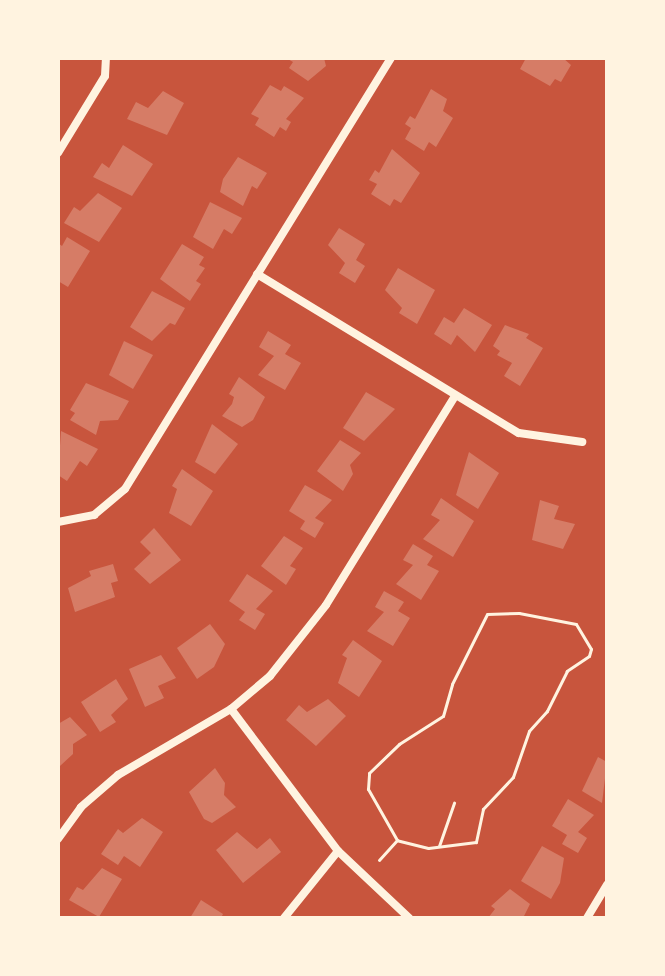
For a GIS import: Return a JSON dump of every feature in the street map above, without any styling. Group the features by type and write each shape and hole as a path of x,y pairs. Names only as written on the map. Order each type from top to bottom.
{"street":[{"path":"58,153 105,76 106,58"},
{"path":"58,522 94,515 125,489 391,58"},
{"path":"257,274 519,433 582,442"},
{"path":"58,839 81,807 118,775 231,709 297,646 455,396"},
{"path":"231,709 338,851 409,918"},
{"path":"284,918 338,851"},
{"path":"587,918 607,885"}],"path":[{"path":"487,614 568,619 588,643 589,656 567,671 547,711 529,731 513,777 483,809 476,842 439,846 397,840 368,789 369,773 399,744 443,716 452,684 487,614"},
{"path":"439,846 454,803"},
{"path":"379,860 397,840"}],"building":[{"path":"286,58 324,58 326,66 308,81 289,68 293,62"},
{"path":"526,58 563,58 571,65 561,82 555,79 550,86 520,69"},
{"path":"270,85 281,91 284,86 304,98 286,119 291,122 286,131 280,127 274,137 255,125 259,118 251,114"},
{"path":"431,89 447,99 443,111 453,118 436,147 429,142 424,151 405,139 411,128 405,124 410,116 415,119"},
{"path":"163,91 184,103 167,135 127,119 136,102 148,108"},
{"path":"123,145 153,164 132,196 93,177 102,163 109,168"},
{"path":"392,149 420,173 401,203 394,199 390,206 371,194 377,184 369,180 375,170 379,173"},
{"path":"238,157 267,173 257,189 252,186 243,206 220,192 223,179"},
{"path":"98,193 122,208 99,242 64,223 74,207 80,211"},
{"path":"210,202 242,218 232,234 224,229 213,249 193,237"},
{"path":"339,228 365,244 356,260 365,266 355,283 339,273 345,263 328,245"},
{"path":"67,237 90,251 68,287 58,281 58,243 62,246"},
{"path":"182,244 204,257 199,265 205,268 196,281 201,284 190,301 160,279"},
{"path":"398,268 435,290 417,324 399,313 402,308 385,290"},
{"path":"152,291 185,308 175,325 170,323 152,341 130,327"},
{"path":"464,308 492,325 475,352 457,335 451,345 434,334 444,317 454,323"},
{"path":"505,325 529,334 526,338 543,348 520,386 504,376 512,363 497,355 500,351 493,346"},
{"path":"268,331 291,345 285,354 301,363 285,390 258,375 274,356 259,347"},
{"path":"124,341 153,355 133,389 109,375"},
{"path":"239,377 265,397 253,420 242,427 222,416 232,404 234,397 229,394"},
{"path":"86,383 129,401 118,420 100,421 96,435 70,420 75,413 70,410"},
{"path":"366,392 395,409 364,441 343,428"},
{"path":"212,424 238,444 215,474 195,462"},
{"path":"61,431 98,449 87,466 80,461 67,481 58,475"},
{"path":"340,440 361,453 350,465 353,474 343,491 317,471"},
{"path":"469,452 499,473 478,509 456,495"},
{"path":"182,469 213,491 191,526 169,513 177,489 172,486"},
{"path":"305,485 332,500 315,518 324,523 315,538 300,529 305,521 289,511"},
{"path":"441,498 474,521 453,557 423,539 440,520 431,515"},
{"path":"540,500 559,506 554,519 575,524 563,549 532,540"},
{"path":"154,528 181,560 150,584 134,569 151,553 140,542"},
{"path":"284,536 303,548 290,566 296,569 286,585 261,566"},
{"path":"413,544 433,556 427,565 439,571 421,600 396,584 413,565 403,560"},
{"path":"113,564 118,581 111,583 115,597 75,612 68,588 91,576 89,571"},
{"path":"247,574 273,591 256,609 265,614 255,630 239,620 245,612 229,601"},
{"path":"384,591 404,602 398,611 410,618 393,646 367,631 384,612 375,607"},
{"path":"210,624 225,644 214,667 197,679 177,648"},
{"path":"353,640 382,661 359,697 338,683 347,658 342,655"},
{"path":"161,655 176,678 158,686 164,698 145,707 129,669"},
{"path":"116,679 128,699 111,715 116,722 100,732 81,702"},
{"path":"328,699 346,716 316,746 286,720 299,705 307,712"},
{"path":"70,717 87,735 73,744 73,754 60,766 58,724"},
{"path":"598,757 607,762 602,803 582,791"},
{"path":"215,768 225,783 224,795 236,807 212,823 204,819 189,792"},
{"path":"568,799 594,815 578,832 587,838 578,853 562,844 567,835 552,826"},
{"path":"142,818 163,832 140,867 124,856 118,865 101,854 118,829 123,833"},
{"path":"237,832 257,849 270,838 281,852 243,883 216,850"},
{"path":"542,846 564,858 560,883 551,899 521,881"},
{"path":"102,868 122,879 99,917 69,900 77,887 83,890"},
{"path":"510,889 530,904 523,918 488,918 495,909 491,906"},
{"path":"201,900 223,914 221,918 190,918"}]}
